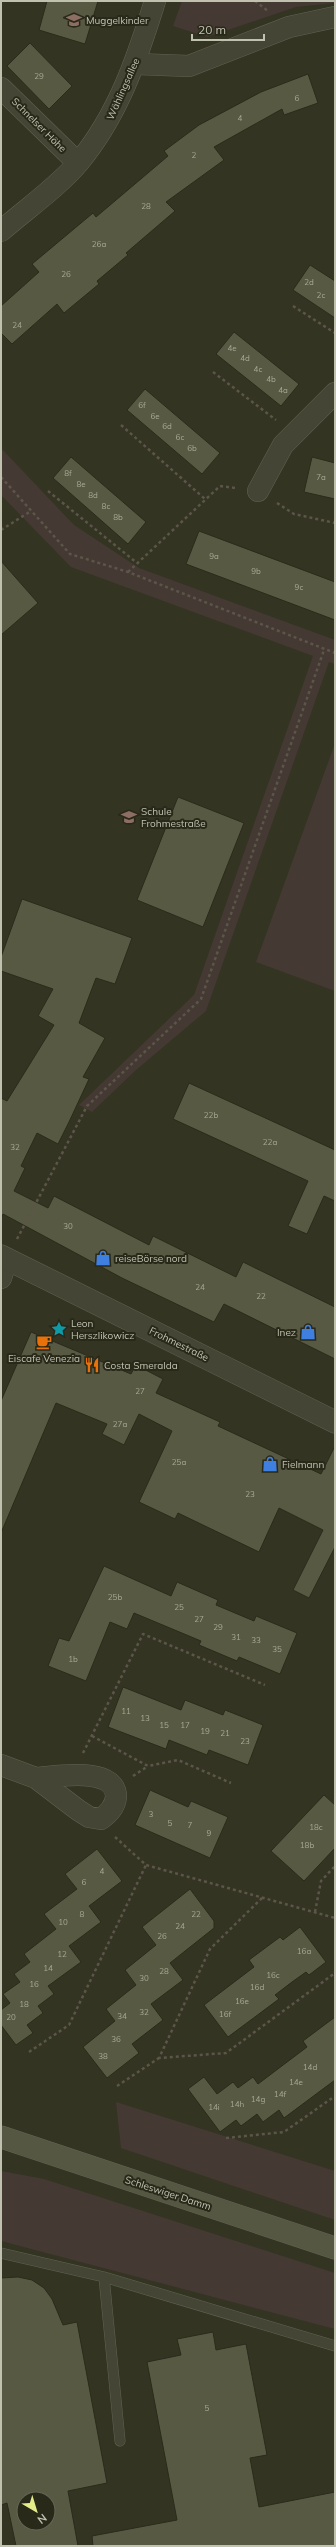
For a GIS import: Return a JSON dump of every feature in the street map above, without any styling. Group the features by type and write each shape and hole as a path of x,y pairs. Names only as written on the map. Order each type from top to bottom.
{"main road":[{"name":"Schleswiger Damm","path":"1,2137 335,2248"}],"street":[{"name":"Wählingsallee","path":"1,231 78,163 108,123 136,64 155,1"},
{"path":"136,64 189,66 289,27 333,23"},
{"name":"Schnelser Höhe","path":"1,88 78,163"},
{"path":"258,491 284,445 335,393"},
{"name":"Frohmestraße","path":"3,1264 335,1422"},
{"path":"1,1765 36,1778 88,1817 101,1818 107,1814 115,1804 114,1788 110,1783 94,1776 72,1775 36,1778"}],"lane":[{"path":"1,2253 104,2277 335,2346"},
{"path":"104,2277 120,2441"}],"path":[{"path":"293,306 335,333"},
{"path":"213,372 294,434"},
{"path":"121,425 205,499"},
{"path":"1,477 70,554 128,572 324,650 335,653"},
{"path":"128,572 220,486 258,491 294,514 335,523"},
{"path":"48,491 137,562"},
{"path":"1,530 31,511"},
{"path":"3,1264 87,1106 201,999 324,650"},
{"path":"72,1775 143,1634 265,1685"},
{"path":"92,1736 148,1766 178,1760 231,1783"},
{"path":"101,1818 113,1835 146,1865 335,1918"},
{"path":"29,2052 69,2025 146,1865"},
{"path":"315,1912 321,1881 335,1866"},
{"path":"159,2058 210,1949 262,1898"},
{"path":"117,2086 159,2058 226,2053 335,1973"},
{"path":"226,2138 284,2132 335,2096"}],"shaded area":[{"path":"182,1 335,1 335,3 296,7 207,37 173,26"},
{"path":"1,448 74,525 139,568 335,640 335,664 329,662 206,1011 136,1070 92,1112 79,1105 194,995 313,656 71,567 1,495"},
{"path":"335,746 335,991 256,962"},
{"path":"116,2102 335,2171 335,2220 121,2148"},
{"path":"1,2171 44,2179 335,2273 335,2329 1,2241"}],"building":[{"name":"Muggelkinder","path":"47,1 98,1 85,44 39,30"},
{"path":"30,43 72,86 49,109 7,66"},
{"path":"308,74 318,103 284,115 282,109 214,147 224,160 166,202 175,211 126,253 128,255 97,281 99,284 64,313 57,304 12,344 1,333 1,306 39,272 32,264 93,213 96,217 168,156 164,151 199,125 261,92"},
{"path":"310,265 335,281 335,318 293,290"},
{"path":"234,332 299,384 281,406 216,354"},
{"path":"145,389 220,453 202,474 127,410"},
{"path":"71,457 146,522 128,544 53,478"},
{"path":"312,457 335,463 335,499 304,492"},
{"path":"199,531 335,582 335,620 186,564"},
{"path":"1,561 38,603 1,635"},
{"path":"178,797 244,823 203,927 137,900"},
{"path":"22,899 132,938 115,984 96,978 79,1023 105,1038 83,1077 89,1079 69,1122 58,1144 37,1133 21,1166 25,1168 14,1191 48,1208 54,1196 149,1245 153,1236 236,1277 243,1262 335,1307 335,1359 224,1304 214,1322 122,1278 3,1214 1,1218 1,1098 7,1101 54,1025 38,1016 53,989 1,971 1,957"},
{"path":"189,1083 335,1150 335,1201 324,1196 307,1234 288,1226 308,1181 173,1119"},
{"path":"31,1332 131,1374 136,1365 163,1379 156,1393 220,1422 218,1426 321,1474 335,1446 335,1547 309,1598 293,1590 323,1530 279,1508 259,1552 178,1513 175,1519 139,1502 172,1431 139,1414 124,1445 102,1434 107,1424 56,1403 1,1533 1,1401"},
{"path":"104,1566 171,1596 177,1582 218,1600 216,1605 254,1621 256,1616 297,1633 280,1674 239,1657 237,1661 199,1645 201,1641 134,1613 127,1629 110,1622 86,1681 48,1666 59,1638 69,1641"},
{"path":"123,1687 181,1710 185,1700 223,1715 225,1710 263,1725 248,1765 209,1750 207,1755 169,1740 166,1749 108,1727"},
{"path":"150,1790 188,1807 191,1801 228,1817 210,1858 135,1825"},
{"path":"324,1795 335,1805 335,1848 304,1881 271,1851"},
{"path":"97,1849 122,1881 89,1906 101,1922 69,1946 81,1962 48,1986 54,1994 38,2006 43,2013 27,2025 33,2033 16,2045 1,2025 1,2010 10,2003 3,1994 20,1982 14,1974 30,1962 24,1954 56,1929 44,1914 77,1889 65,1874"},
{"path":"190,1889 214,1921 214,1928 170,1963 183,1980 151,2004 163,2020 132,2044 139,2053 107,2078 83,2047 115,2021 106,2009 136,1985 125,1970 156,1945 142,1927"},
{"path":"300,1927 326,1962 309,1975 306,1972 275,1995 279,1999 228,2037 204,2005 254,1967 249,1960 280,1937 283,1940"},
{"path":"335,2017 335,2080 284,2118 279,2110 263,2122 257,2114 241,2126 236,2120 220,2132 188,2089 204,2077 217,2094 233,2082 238,2088 253,2077 258,2084 307,2047 303,2041"},
{"path":"18,2277 32,2280 44,2288 52,2299 63,2325 77,2322 107,2483 68,2491 78,2546 16,2546 7,2503 1,2505 1,2278"},
{"path":"213,2332 216,2350 246,2344 267,2455 250,2458 259,2507 335,2492 335,2546 93,2546 92,2536 177,2520 147,2362 181,2355 177,2339"}],"place":[{"name":"Muggelkinder","path":"74,20"},
{"name":"Schule Frohmestraße","path":"129,817"},
{"name":"reiseBörse nord","path":"103,1258"},
{"name":"Leon Herszlikowicz","path":"59,1329"},
{"name":"Inez","path":"308,1332"},
{"name":"Eiscafe Venezia","path":"44,1342"},
{"name":"Costa Smeralda","path":"92,1365"},
{"name":"Fielmann","path":"270,1464"}]}
